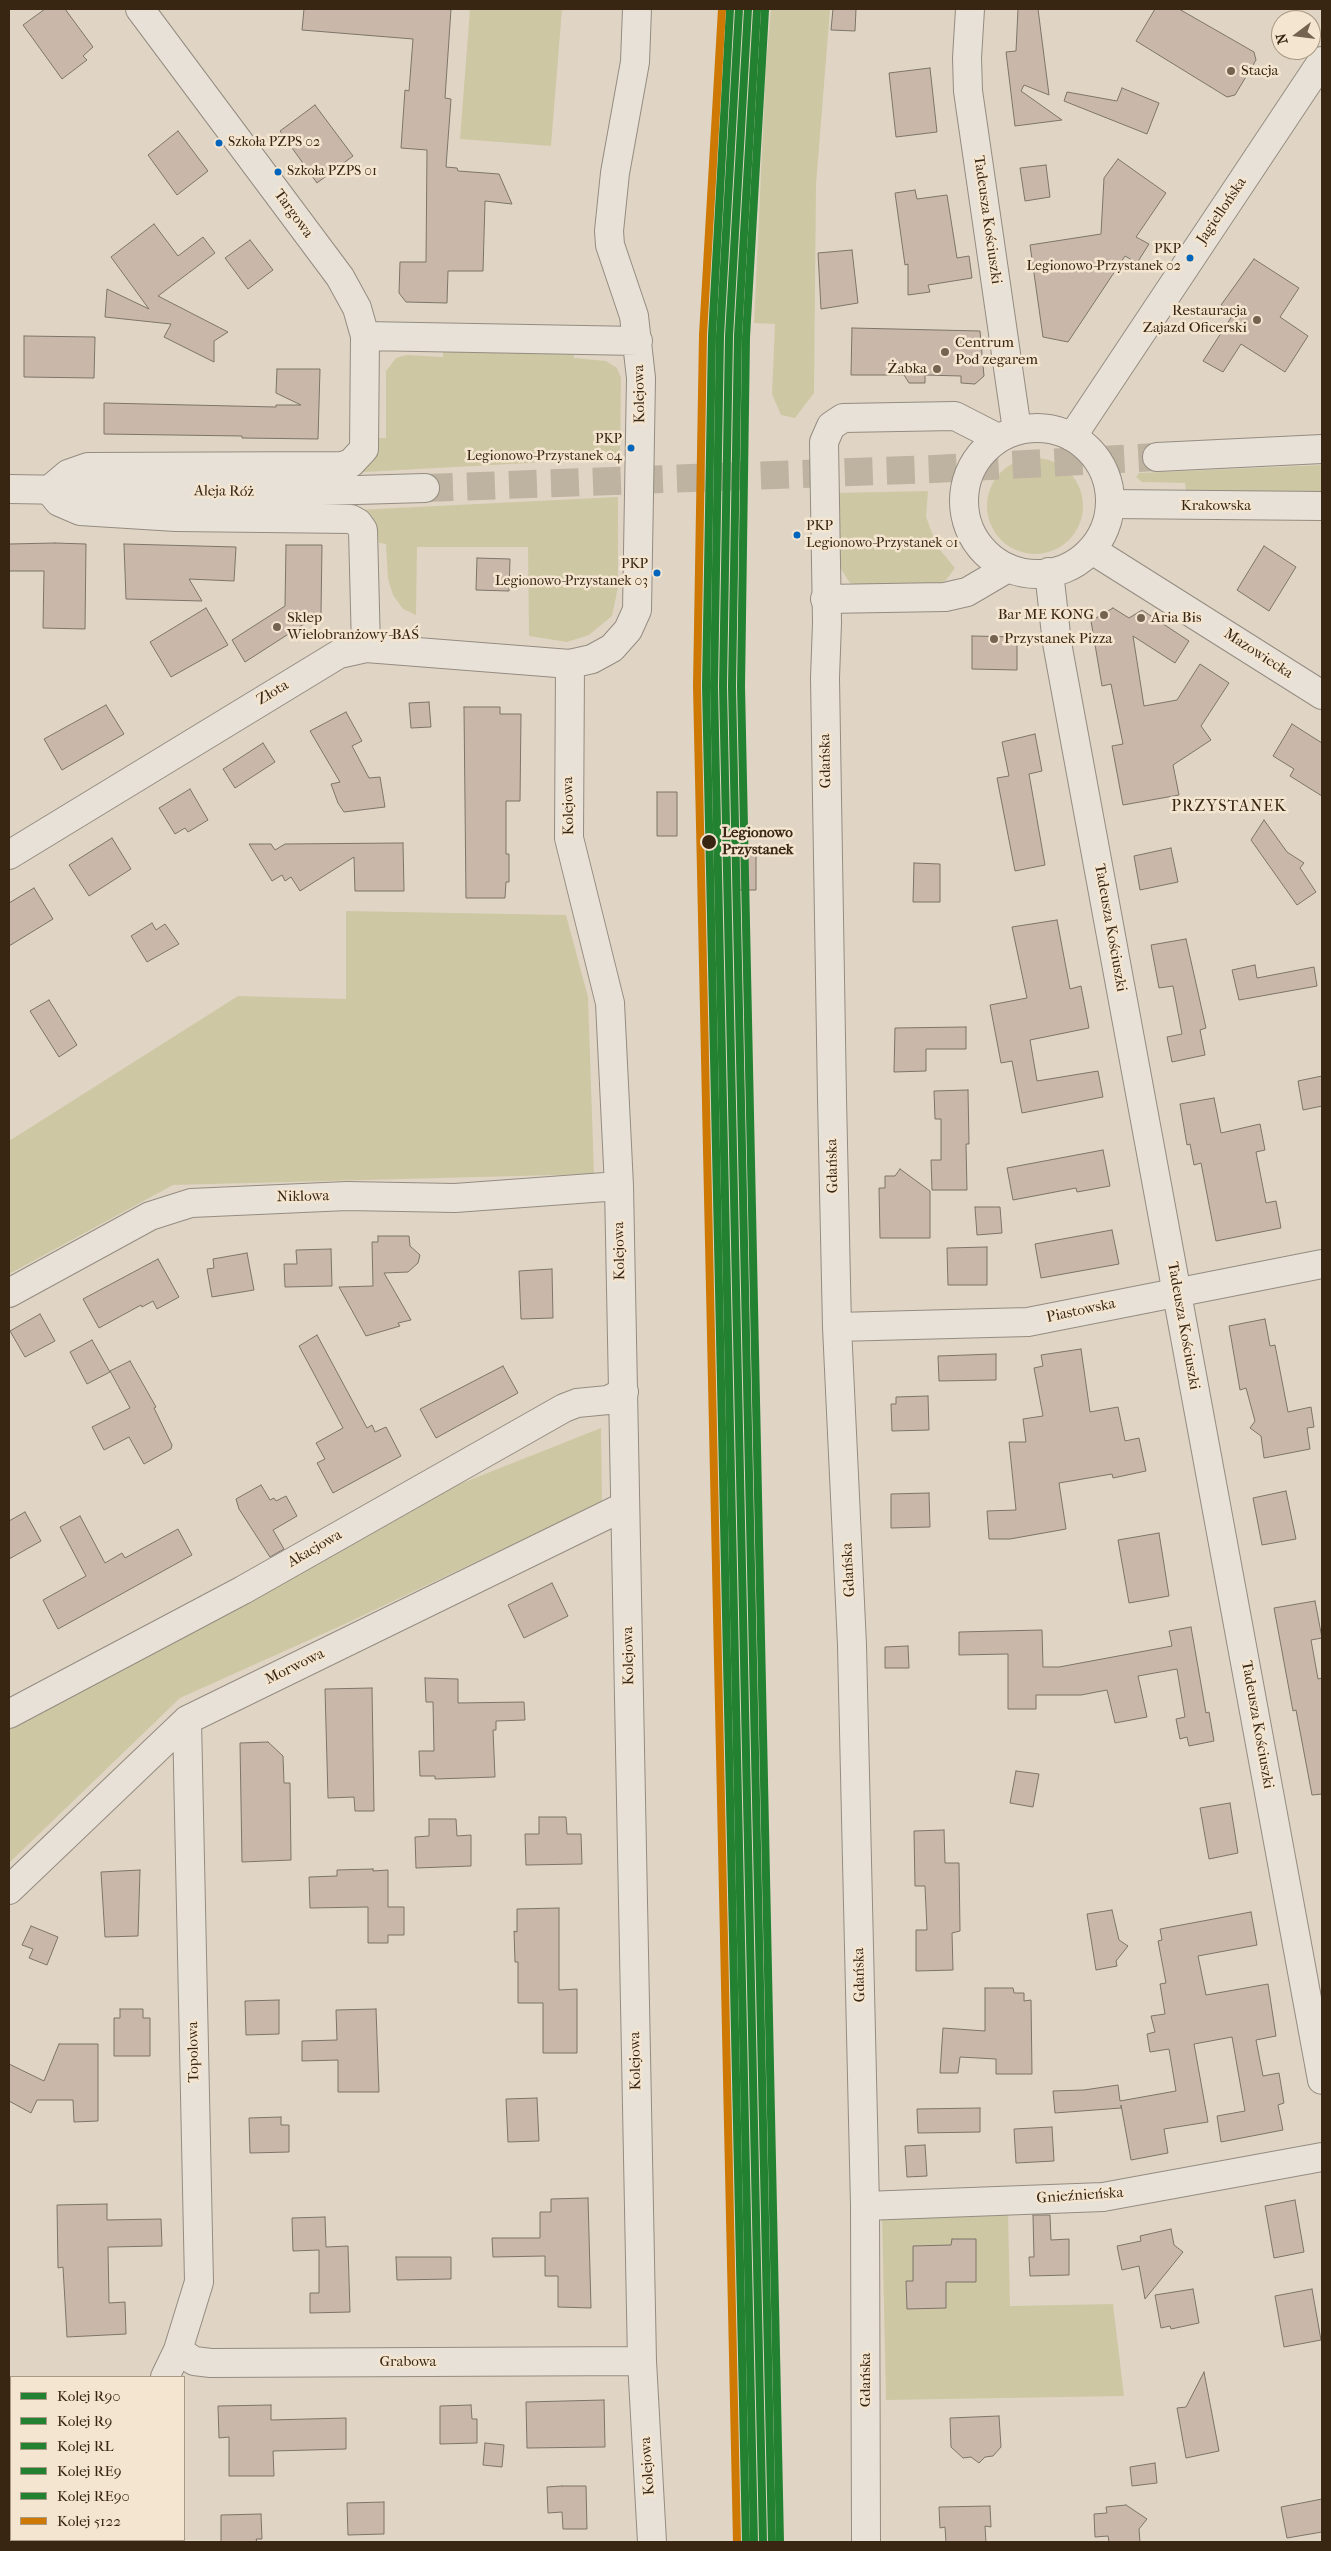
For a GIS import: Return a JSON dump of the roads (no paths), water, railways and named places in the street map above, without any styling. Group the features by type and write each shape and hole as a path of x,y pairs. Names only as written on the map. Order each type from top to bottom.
{"street":[{"name":"Targowa","path":"140,9 340,277 357,308 365,336 364,449"},
{"name":"Kolejowa","path":"637,9 635,62 615,173 609,231 610,245 634,316 641,378 637,610 628,630 612,648 592,659 570,664 568,838 610,1003 619,1186 624,1392 642,2361 652,2542"},
{"name":"Tadeusza Kościuszki","path":"970,9 967,58 968,91 1008,434"},
{"name":"Jagiellońska","path":"1072,436 1322,61"},
{"path":"365,336 638,340"},
{"name":"Gdańska","path":"866,2542 865,2206 852,1645 837,1327 824,442 831,426 843,418 955,416 1008,434"},
{"path":"1043,428 1059,430 1072,436 1100,463 1110,504 1105,529 1092,550 1070,567 1049,572 1026,573 1008,568 982,550 966,522 964,504 966,483 976,460 1008,434 1043,428"},
{"name":"Aleja Róż","path":"49,490 64,477 88,467 342,466 351,464 364,449"},
{"path":"1157,457 1322,449"},
{"name":"Aleja Róż","path":"9,489 254,493 413,489"},
{"name":"Aleja Róż","path":"49,490 60,502 80,512 176,517 344,518 358,523 363,530 366,648"},
{"name":"Krakowska","path":"1110,504 1322,506"},
{"name":"Mazowiecka","path":"1092,550 1322,695"},
{"path":"825,599 945,597 967,592 1008,568"},
{"name":"Tadeusza Kościuszki","path":"1049,572 1057,643 1322,2080"},
{"name":"Złota","path":"9,855 339,654 366,648 570,664"},
{"name":"Niklowa","path":"9,1293 150,1216 190,1203 338,1196 455,1198 619,1186"},
{"name":"Piastowska","path":"837,1327 1028,1322 1177,1291 1322,1264"},
{"name":"Akacjowa","path":"9,1714 243,1590 564,1408 577,1403 608,1400 624,1392"},
{"name":"Morwowa","path":"9,1890 187,1720 626,1506"},
{"name":"Topolowa","path":"165,2376 178,2350 199,2282 187,1720"},
{"name":"Gnieźnieńska","path":"865,2206 1103,2196 1322,2157"},
{"name":"Grabowa","path":"178,2350 194,2360 211,2364 642,2361"}],"tunnel":[{"path":"425,488 934,469 1157,457"}],"rail line":[{"name":"5122","path":"722,9 703,335 697,686 737,2542"},
{"name":"RE9","path":"730,9 712,336 706,686 746,2542"},
{"name":"R9","path":"739,9 720,336 714,686 754,2542"},
{"name":"R90","path":"748,9 729,336 723,686 763,2542"},
{"name":"RL","path":"757,10 738,336 732,686 772,2542"},
{"name":"RE90","path":"765,10 746,337 741,686 780,2542"}],"place":[{"name":"Stacja","path":"1231,71"},
{"name":"Szkoła PZPS 02","path":"219,143"},
{"name":"Szkoła PZPS 01","path":"278,172"},
{"name":"PKP Legionowo-Przystanek 02","path":"1190,258"},
{"name":"Restauracja Zajazd Oficerski","path":"1257,320"},
{"name":"Centrum Pod zegarem","path":"945,352"},
{"name":"Żabka","path":"937,369"},
{"name":"PKP Legionowo-Przystanek 04","path":"631,448"},
{"name":"PKP Legionowo-Przystanek 01","path":"797,535"},
{"name":"PKP Legionowo-Przystanek 03","path":"657,573"},
{"name":"Bar ME KONG","path":"1104,615"},
{"name":"Aria Bis","path":"1141,618"},
{"name":"Sklep Wielobranżowy-BAŚ","path":"277,627"},
{"name":"Przystanek Pizza","path":"994,639"},
{"name":"Legionowo Przystanek","path":"709,842"}],"district":[{"name":"PRZYSTANEK","path":"1229,807"}]}
